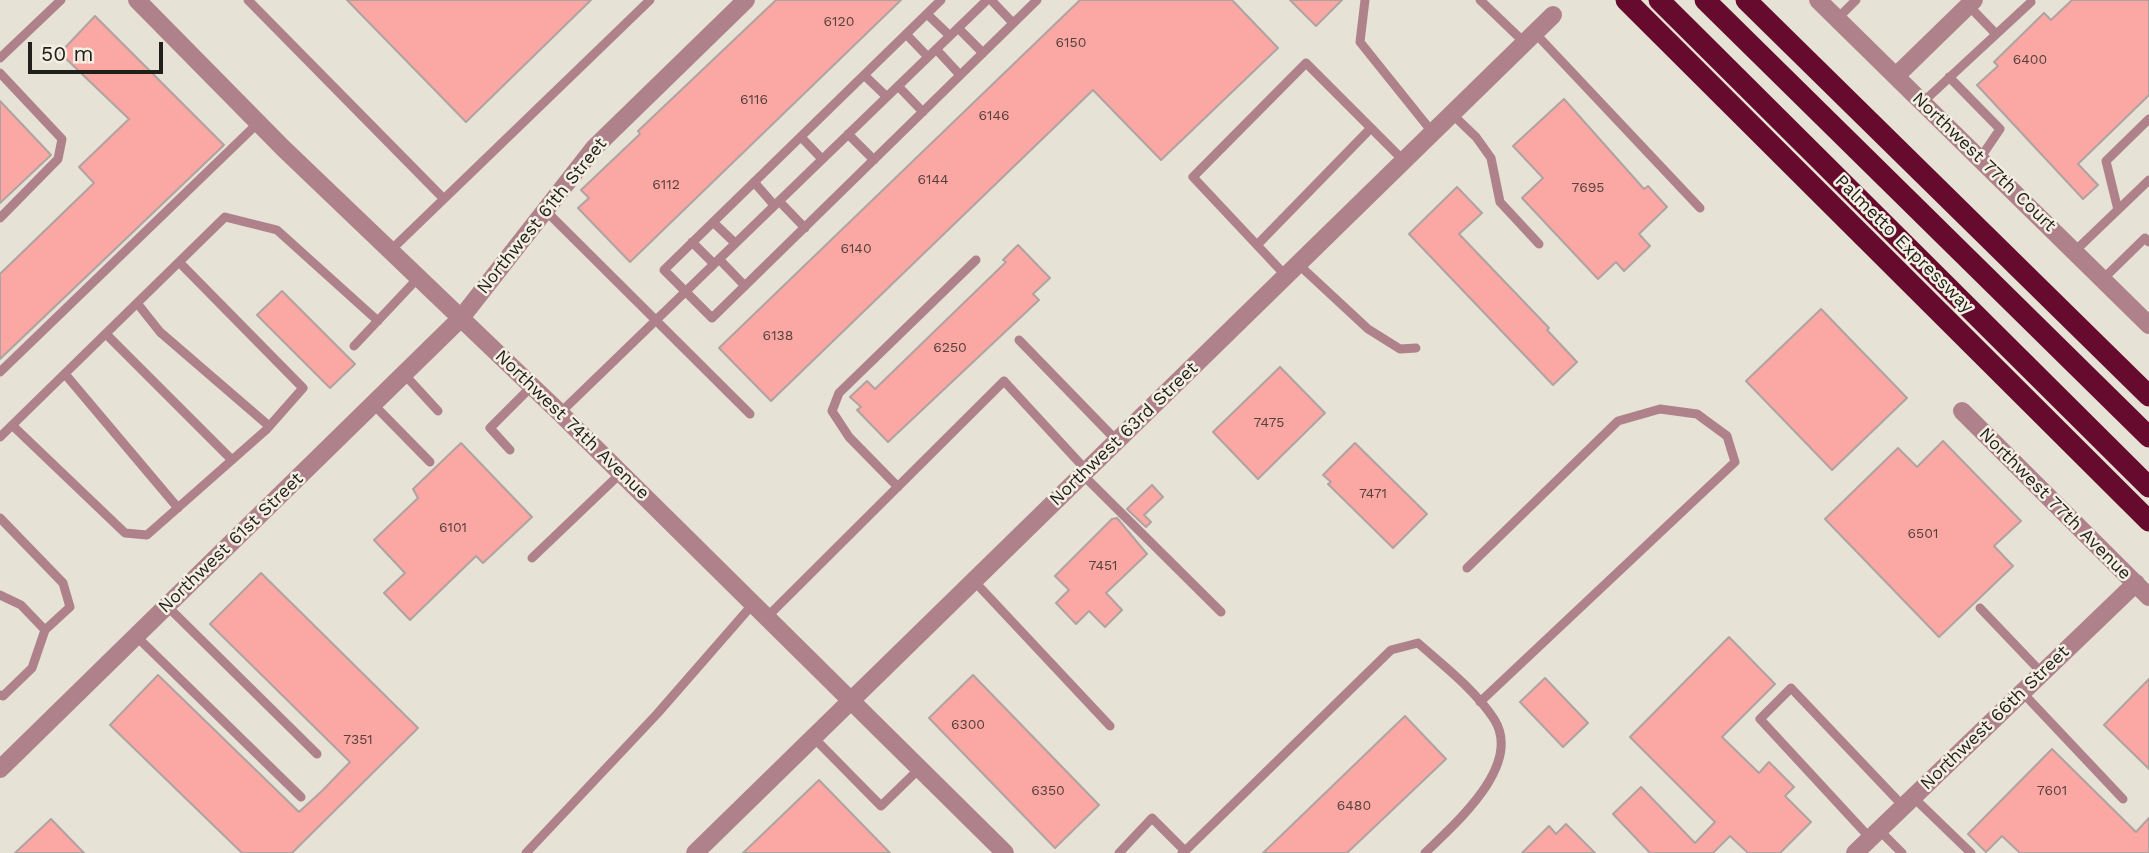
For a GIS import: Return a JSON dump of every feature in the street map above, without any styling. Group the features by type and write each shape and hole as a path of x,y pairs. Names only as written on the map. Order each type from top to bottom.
{"highway":[{"name":"Palmetto Expressway","path":"1626,0 2149,521"},
{"path":"1659,0 2149,487"},
{"path":"1705,0 2149,437"},
{"path":"1746,0 2149,396"}],"street":[{"name":"Northwest 74th Avenue","path":"136,0 258,123 533,386 1005,853"},
{"name":"Northwest 61th Street","path":"461,317 594,148 746,0"},
{"name":"Northwest 77th Court","path":"1818,0 1981,157 2149,325"},
{"path":"1896,76 1971,3"},
{"name":"Northwest 63rd Street","path":"695,853 1553,15"},
{"name":"Northwest 61st Street","path":"0,769 461,317"},
{"name":"Northwest 77th Avenue","path":"1962,411 2149,597"},
{"name":"Northwest 66th Street","path":"1855,853 2136,583"}],"lane":[{"path":"0,58 61,0"},
{"path":"248,0 444,199"},
{"path":"391,250 650,0"},
{"path":"941,0 664,270 712,318 1037,0"},
{"path":"971,0 979,8"},
{"path":"560,413 979,8 989,0 1013,23"},
{"path":"1365,0 1360,42 1433,133"},
{"path":"1480,0 1530,38 1700,208"},
{"path":"1837,19 1856,0"},
{"path":"1923,102 2031,2"},
{"path":"1971,3 1996,34"},
{"path":"927,14 950,36"},
{"path":"958,28 983,52"},
{"path":"906,34 928,57"},
{"path":"936,49 960,75"},
{"path":"1404,161 1306,63 1193,177 1257,245 1368,329 1401,349 1416,348"},
{"path":"0,73 62,139 58,159 0,218"},
{"path":"864,75 887,97"},
{"path":"1949,77 2000,130 1981,157"},
{"path":"898,86 923,112"},
{"path":"1452,114 1476,137 1491,158 1500,202 1539,244"},
{"path":"2118,211 2106,161 2149,119"},
{"path":"0,372 258,123"},
{"path":"1257,245 1371,128"},
{"path":"848,134 874,160"},
{"path":"801,136 822,159"},
{"path":"2075,251 2149,180"},
{"path":"754,182 805,228"},
{"path":"545,210 750,414"},
{"path":"0,437 225,218 278,230 378,321"},
{"path":"713,222 735,243"},
{"path":"2104,279 2145,238 2149,242"},
{"path":"692,242 745,286"},
{"path":"898,487 849,437 832,411 834,403 839,393 976,260"},
{"path":"12,425 125,533 148,535 269,426 303,388 179,262"},
{"path":"354,346 419,277"},
{"path":"137,303 160,332 269,426"},
{"path":"106,334 232,460"},
{"path":"1018,340 1117,441"},
{"path":"65,373 178,508"},
{"path":"404,374 438,411"},
{"path":"767,617 1004,380 1085,473 1221,612"},
{"path":"510,450 490,428 533,386"},
{"path":"373,404 430,462"},
{"path":"1466,568 1618,422 1660,409 1697,414 1727,436 1735,462 1480,702"},
{"path":"532,558 621,473"},
{"path":"0,518 63,583 70,607 45,630 32,668 3,696 0,695"},
{"path":"974,580 1110,726"},
{"path":"0,595 21,606 45,630"},
{"path":"526,853 657,714 753,604"},
{"path":"167,606 317,754"},
{"path":"1980,608 2042,673"},
{"path":"136,636 301,797"},
{"path":"1119,853 1152,818 1183,852 1391,650 1418,643 1480,702 1496,722 1500,744 1496,768 1487,788 1424,853"},
{"path":"1902,853 1875,834 1760,719 1791,688 1908,801 1971,853"},
{"path":"2022,692 2123,799"},
{"path":"813,737 881,806 919,769"}],"building":[{"path":"347,0 591,0 466,122"},
{"path":"776,0 901,0 630,262 578,208 589,198 581,190 640,134 638,131"},
{"path":"1080,0 1232,0 1278,48 1161,160 1093,90 771,401 719,348"},
{"path":"1290,0 1342,0 1316,26"},
{"path":"2072,0 2149,0 2149,95 2078,164 2098,185 2083,199 1977,85 1998,66 1994,62 2044,13 2051,20"},
{"path":"95,16 224,145 0,359 0,274 94,183 79,167 129,119 60,53"},
{"path":"1564,99 1644,189 1648,186 1667,207 1639,234 1650,246 1624,271 1616,262 1598,279 1522,198 1543,178 1513,146"},
{"path":"0,101 51,155 0,203"},
{"path":"1457,187 1482,213 1459,234 1549,328 1547,330 1577,362 1553,385 1409,234"},
{"path":"1018,245 1050,278 1033,294 1039,300 888,442 857,410 861,407 850,397 867,381 875,389 1006,262 1003,260"},
{"path":"282,291 355,364 330,388 257,315"},
{"path":"1821,309 1907,398 1832,470 1746,381"},
{"path":"1280,367 1325,413 1258,479 1213,432"},
{"path":"1943,441 2021,521 1994,546 2013,566 1939,637 1825,519 1898,448 1917,467"},
{"path":"461,443 532,517 483,563 476,556 410,620 384,593 405,573 374,540 418,498 413,489"},
{"path":"1355,443 1427,514 1393,548 1328,484 1331,482 1323,475"},
{"path":"1152,485 1163,497 1144,515 1151,522 1146,527 1127,509"},
{"path":"1117,518 1147,554 1106,593 1122,610 1105,627 1089,611 1076,624 1056,603 1069,590 1055,576 1112,519"},
{"path":"261,573 418,728 292,853 242,853 110,725 158,675 299,812 323,790 350,762 210,624"},
{"path":"1729,637 1775,684 1722,737 1759,773 1769,762 1794,787 1785,796 1811,822 1780,853 1748,853 1730,836 1713,853 1650,853 1613,814 1641,787 1695,843 1715,822 1630,737"},
{"path":"973,675 1099,805 1055,848 929,718"},
{"path":"1545,678 1588,723 1563,747 1520,702"},
{"path":"2149,679 2149,769 2104,725"},
{"path":"1405,716 1446,759 1347,853 1263,853"},
{"path":"2052,749 2136,832 2149,818 2149,853 2020,853 2002,836 1986,852 1968,834"},
{"path":"819,780 890,853 743,853"},
{"path":"51,819 84,853 15,853"},
{"path":"1566,824 1595,853 1522,853 1549,826 1556,834"}]}
